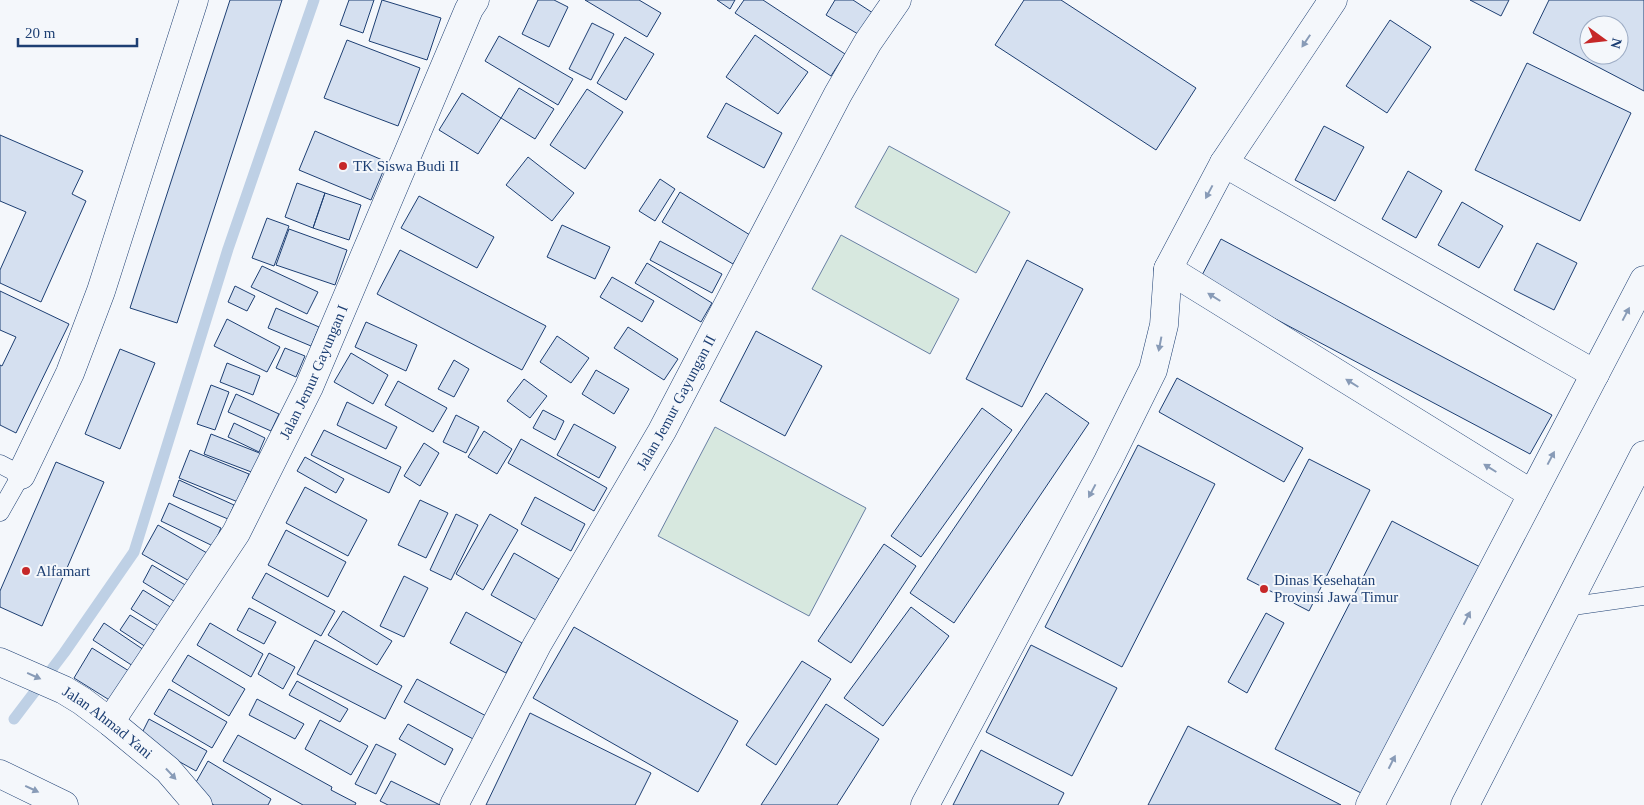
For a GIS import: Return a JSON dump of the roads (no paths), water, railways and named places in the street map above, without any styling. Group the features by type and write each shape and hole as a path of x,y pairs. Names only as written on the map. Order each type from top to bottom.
{"main road":[{"path":"10,470 70,373 102,290 194,0"},
{"name":"Jalan Jemur Gayungan I","path":"110,722 236,533 309,387 475,0"},
{"name":"Jalan Jemur Gayungan II","path":"454,805 537,645 662,431 838,94 868,42 897,0"},
{"path":"925,805 1112,453 1153,370 1164,325 1168,269 1224,163 1333,0"},
{"path":"1224,163 1595,374"},
{"path":"1168,269 1532,494"},
{"path":"1370,805 1644,280"},
{"path":"1465,805 1644,455"},
{"name":"Jalan Ahmad Yani","path":"2,662 64,690 110,722 168,770 198,805"},
{"path":"0,774 64,805"}],"lane":[{"path":"0,512 10,470"},
{"path":"1566,607 1644,596"}],"waterway":[{"path":"14,719 64,653 134,552 228,249 314,0"}],"place":[{"name":"TK Siswa Budi II","path":"343,166"},
{"name":"Alfamart","path":"26,571"},
{"name":"Dinas Kesehatan Provinsi Jawa Timur","path":"1264,589"}]}
